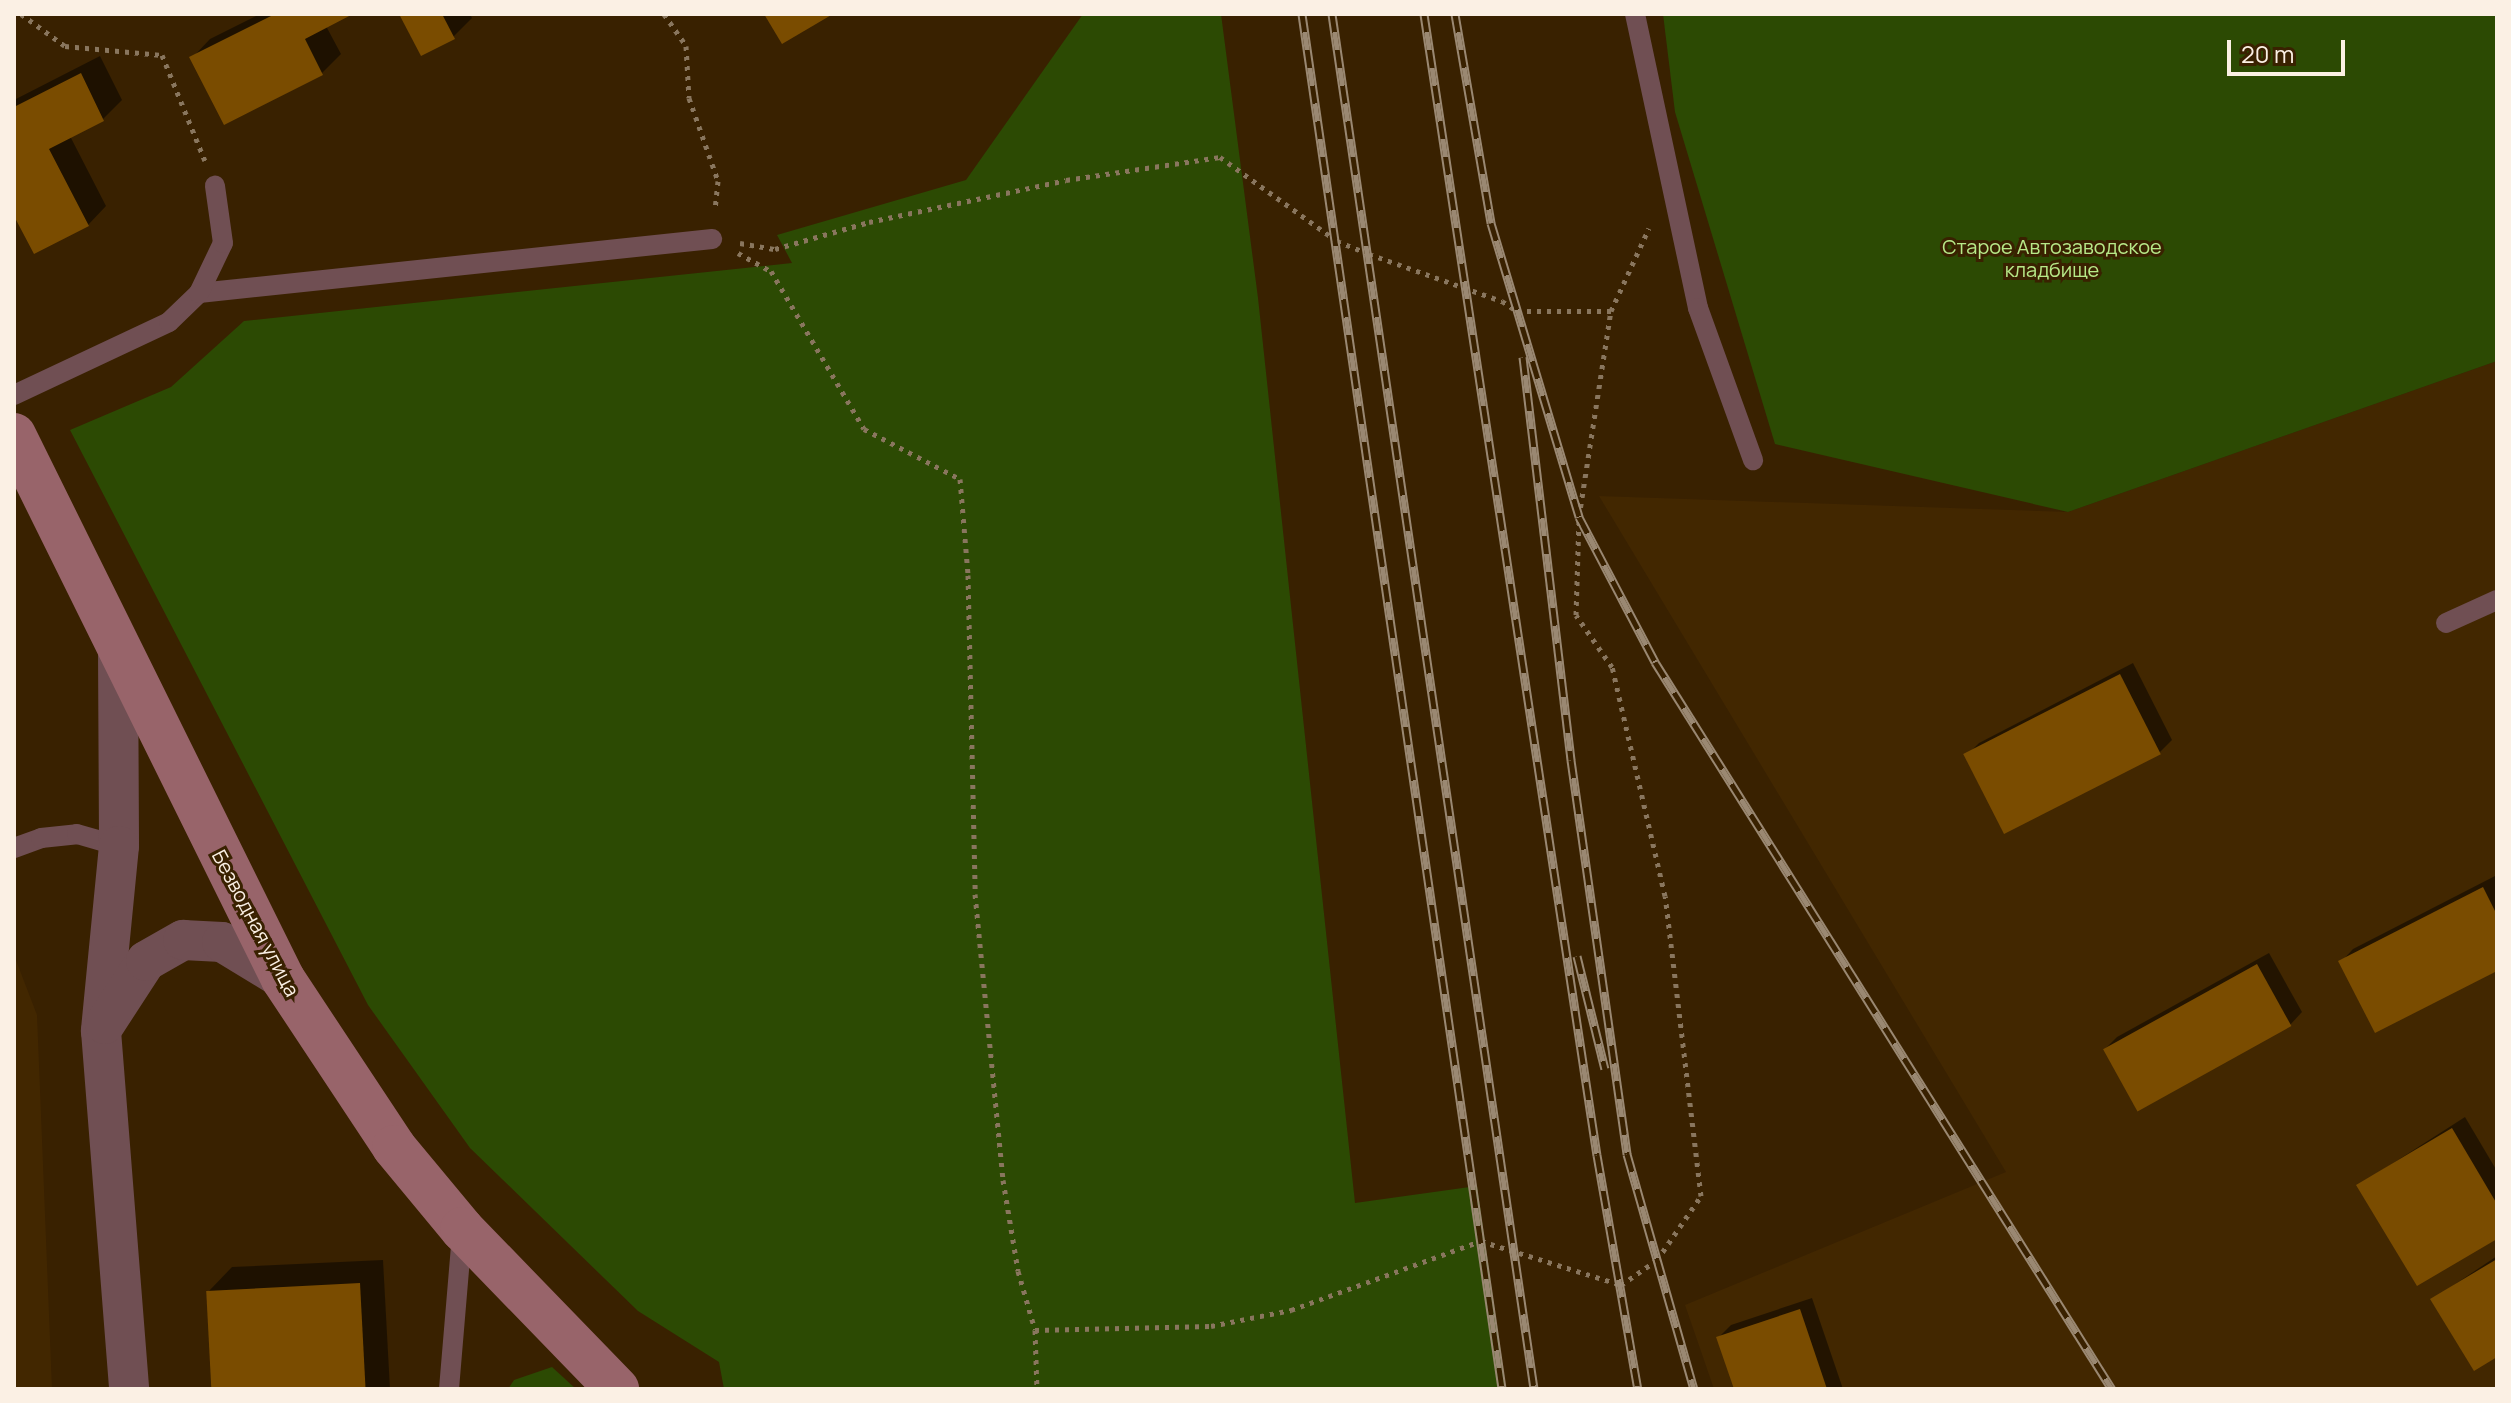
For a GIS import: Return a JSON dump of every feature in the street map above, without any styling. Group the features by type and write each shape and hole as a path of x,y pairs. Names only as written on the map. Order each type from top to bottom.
{"main road":[{"name":"Безводная улица","path":"14,435 283,979 394,1147 462,1229 617,1389"}],"street":[{"path":"118,650 119,846 101,1031 129,1389"},
{"path":"101,1031 146,961 183,940 222,942 283,979"}],"lane":[{"path":"1635,14 1698,308 1753,460"},
{"path":"14,395 169,322 199,293 223,243 215,186"},
{"path":"199,293 712,239"},
{"path":"2446,623 2497,600"},
{"path":"14,848 41,838 77,834 119,846"},
{"path":"449,1389 462,1229"}],"path":[{"path":"21,14 65,46 162,55 215,186"},
{"path":"664,14 686,46 689,98 718,181 712,239"},
{"path":"712,239 775,249 869,222 1066,180 1220,157 1337,241 1369,254 1502,301 1517,311 1611,311"},
{"path":"1035,1330 1211,1326 1291,1310 1481,1241 1621,1285 1657,1260 1701,1196 1665,896 1612,667 1576,615 1579,517 1611,311 1672,177"},
{"path":"712,239 771,271 864,429 960,479 968,575 975,894 1003,1180 1018,1271 1035,1330 1037,1389"}],"shaded area":[{"path":"2497,361 2497,1389 1714,1389 1685,1305 2006,1172 1599,496 2068,512"},
{"path":"14,955 37,1015 52,1389 14,1389"}],"green space":[{"path":"1083,14 1221,14 1258,298 1355,1203 1477,1186 1506,1389 724,1389 719,1362 638,1311 470,1148 368,1005 70,430 171,387 244,321 792,263 777,235 966,180"},
{"name":"Старое Автозаводское кладбище","path":"1663,14 2497,14 2497,361 2068,512 1775,444 1675,112"},
{"path":"552,1367 576,1389 508,1389 514,1380"}],"building":[{"path":"275,14 353,14 305,39 323,75 224,125 189,57"},
{"path":"399,14 442,14 455,39 421,56"},
{"path":"764,14 833,14 782,44"},
{"path":"81,73 104,121 49,149 89,226 34,254 14,216 14,107"},
{"path":"2120,674 2161,754 2004,834 1963,754"},
{"path":"2483,887 2497,915 2497,971 2375,1033 2338,961"},
{"path":"2257,964 2291,1026 2137,1111 2103,1049"},
{"path":"2452,1128 2497,1204 2497,1239 2417,1286 2356,1185"},
{"path":"2497,1259 2497,1357 2474,1371 2430,1299"},
{"path":"360,1283 366,1389 211,1389 206,1291"},
{"path":"1800,1309 1827,1389 1734,1389 1716,1337"}],"railway":[{"path":"1302,14 1502,1389"},
{"path":"1332,14 1534,1389"},
{"path":"1424,14 1597,1155 1638,1389"},
{"path":"1455,14 1491,223 1579,517 1655,662 2112,1389"},
{"path":"1523,357 1571,760 1627,1154 1694,1389"},
{"path":"1577,956 1605,1069"}]}
